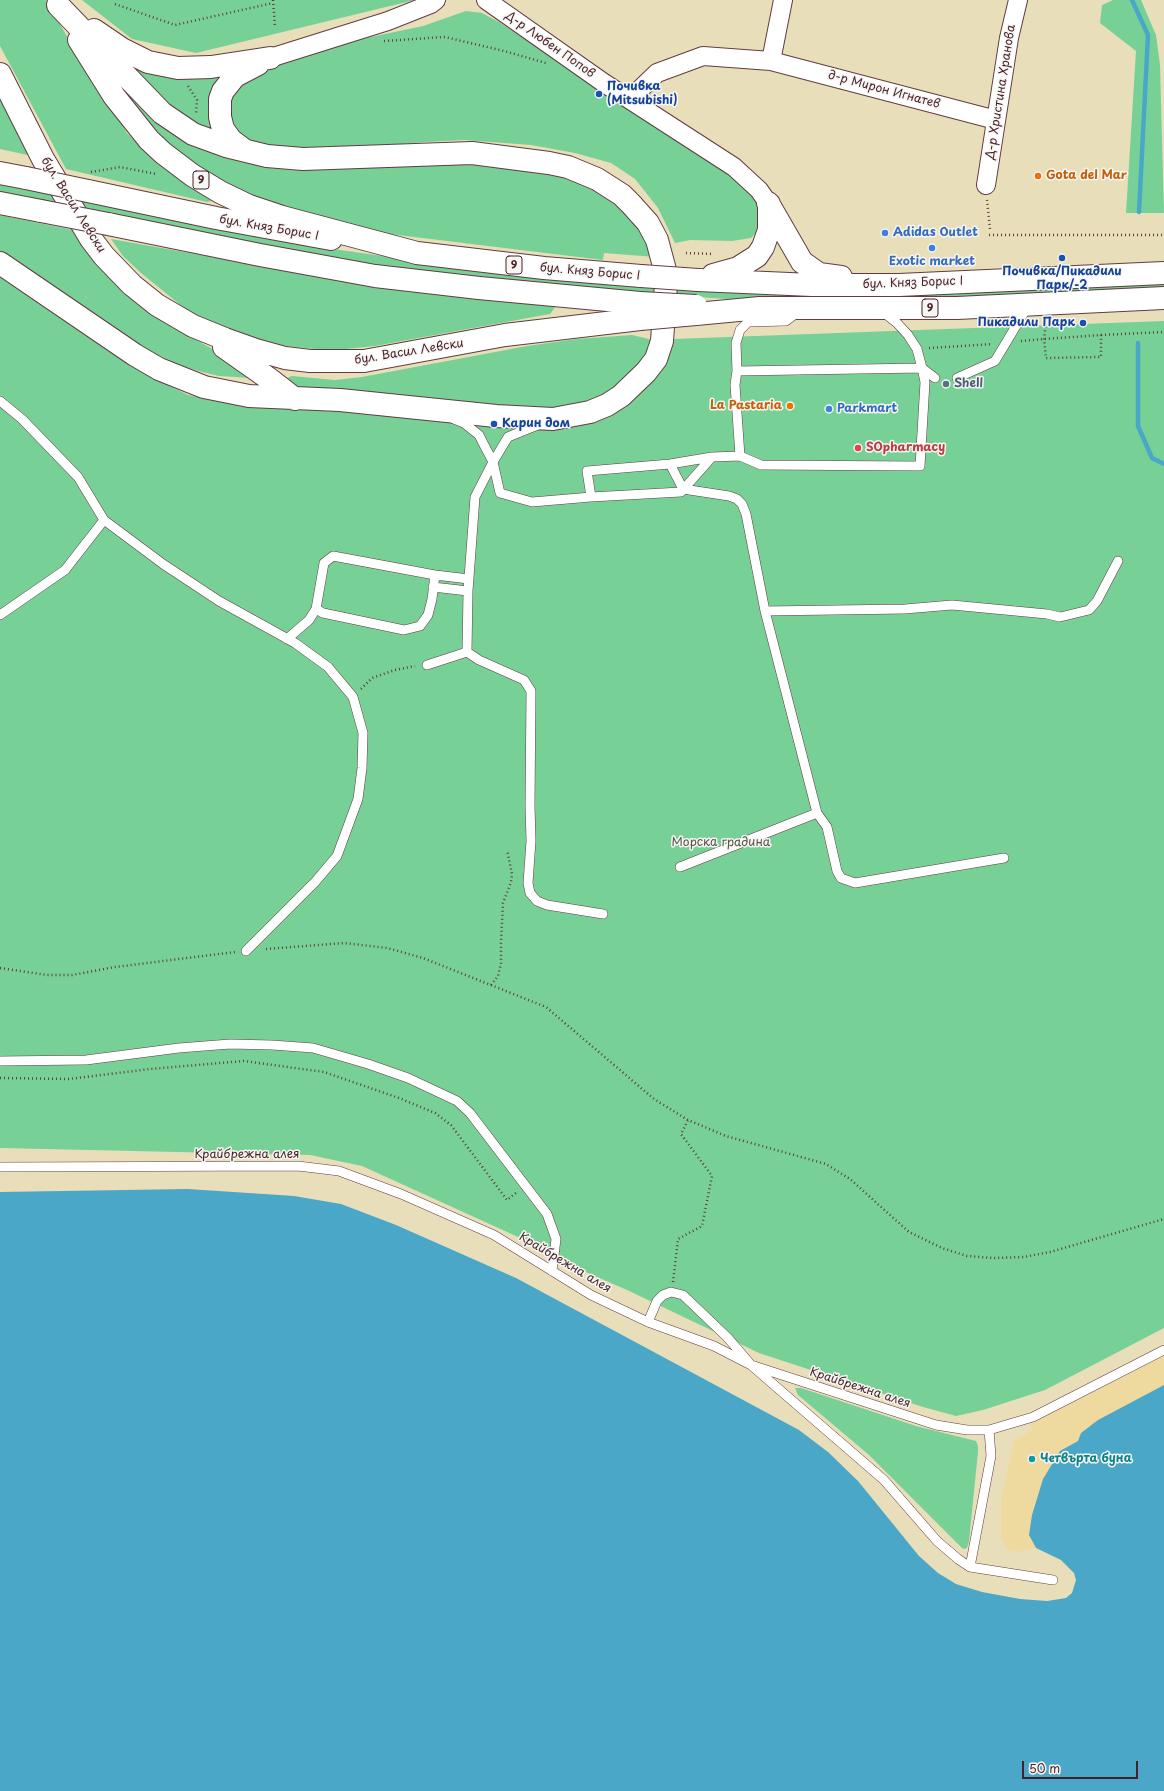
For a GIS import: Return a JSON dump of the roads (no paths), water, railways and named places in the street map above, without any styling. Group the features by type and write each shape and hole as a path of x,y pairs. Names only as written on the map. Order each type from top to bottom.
{"main road":[{"path":"59,2 95,31 122,49 148,62 178,68 196,68 270,58"},
{"path":"0,263 135,355 159,369 204,387 249,396 340,400 496,416 553,419 590,412 607,405 621,396 646,372 656,358 662,341 666,284 665,270 660,248 648,223 622,195 597,179 568,168 530,159 472,153 303,159 249,153 193,134 162,113 59,2"},
{"name":"9","path":"59,2 104,81 125,111 154,144 192,175 234,199 265,211 417,253"},
{"path":"249,153 231,140 223,129 220,117 220,99 223,91 235,76 270,58"},
{"name":"бул. Васил Левски","path":"0,74 44,159 91,239 100,251 132,285 157,305 193,326 225,340 256,350 285,358 310,361 364,361 640,311 760,308"},
{"name":"бул. Княз Борис I","path":"0,173 26,178 89,182 216,218 417,253 544,268 698,280 812,285 899,285 1164,273"},
{"path":"0,203 260,255 375,276 501,290 640,311"},
{"path":"698,280 738,268 757,256 763,247 769,230 768,203"},
{"path":"768,203 796,254 808,268 819,274 899,285"},
{"name":"бул. Княз Борис I","path":"760,308 878,309 1164,298"},
{"path":"193,326 268,378 295,399"}],"street":[{"path":"270,58 419,10 436,0"},
{"name":"Д-р Любен Попов","path":"486,0 604,83 734,167 759,190 768,203"},
{"path":"771,61 783,0"},
{"name":"Д-р Христина Хранова","path":"986,185 1009,38 1018,0"},
{"name":"д-р Мирон Игнатев","path":"630,100 657,73 703,56 771,61 996,120"}],"lane":[{"path":"957,378 995,361 1038,304"},
{"path":"740,456 735,385 737,371 736,343 740,330 748,322 786,321 804,308"},
{"path":"591,497 587,471 670,464 712,457 740,456 761,464 920,466 925,382 917,349 908,335 897,323 878,309"},
{"path":"737,371 922,368 935,378"},
{"path":"0,401 22,419 78,477 104,520 164,564 219,601 287,639 328,667 353,697 363,733 362,768 358,799 337,856 315,882 246,951"},
{"path":"431,410 464,423 479,436 493,462 500,493 532,502 682,492 712,457"},
{"path":"467,652 468,591 475,497 493,462 508,438 553,419"},
{"path":"670,464 684,489"},
{"path":"684,489 729,496 742,504 746,514 765,611 817,813 827,827 837,871 841,878 855,883 1004,858"},
{"path":"0,615 65,570 104,520"},
{"path":"287,639 309,620 316,609 324,564 333,556 435,575 469,579"},
{"path":"765,611 905,609 952,605 1047,614 1060,617 1089,610 1097,601 1118,561"},
{"path":"316,609 324,613 404,630 420,626 428,615 435,575"},
{"path":"433,587 468,591"},
{"path":"427,664 467,652"},
{"path":"467,652 479,660 524,680 531,691 531,841 528,883 530,893 537,901 547,905 603,914"},
{"path":"680,867 817,813"},
{"path":"0,1061 86,1060 179,1048 230,1044 313,1048 368,1064 408,1078 457,1101 470,1113 546,1214 553,1228 556,1239 552,1271"},
{"name":"Крайбрежна алея","path":"0,1167 298,1166 339,1171 401,1194 494,1235 591,1295 648,1322 714,1346 751,1365 936,1425 967,1430 989,1430 1033,1417 1164,1350"},
{"path":"648,1322 657,1301 663,1295 672,1292 683,1295 728,1338 751,1365 884,1480 937,1541 958,1560 970,1567 1053,1580"},
{"path":"970,1567 991,1456 989,1430"}],"water":[{"path":"188,1189 294,1196 341,1204 396,1225 516,1278 799,1430 828,1452 858,1481 919,1556 938,1573 956,1584 982,1592 1020,1599 1047,1601 1066,1598 1072,1593 1076,1580 1074,1573 1061,1560 1036,1548 1029,1535 1032,1515 1043,1479 1060,1451 1078,1441 1081,1433 1098,1420 1164,1385 1164,1791 0,1791 0,1192"}],"waterway":[{"path":"1132,0 1148,35 1139,212"},
{"path":"1138,343 1138,426 1152,458 1164,464"}],"place":[{"name":"Почивка (Mitsubishi)","path":"599,94"},
{"name":"Gota del Mar","path":"1038,176"},
{"name":"Adidas Outlet","path":"885,233"},
{"name":"Exotic market","path":"932,248"},
{"name":"Почивка/Пикадили Парк/-2","path":"1062,258"},
{"name":"Пикадили Парк","path":"1083,323"},
{"name":"Shell","path":"946,384"},
{"name":"La Pastaria","path":"790,406"},
{"name":"Parkmart","path":"829,409"},
{"name":"Карин дом","path":"494,424"},
{"name":"SOpharmacy","path":"858,448"},
{"name":"Четвърта буна","path":"1032,1459"}],"park label":[{"name":"Морска градина","path":"721,843"}]}
